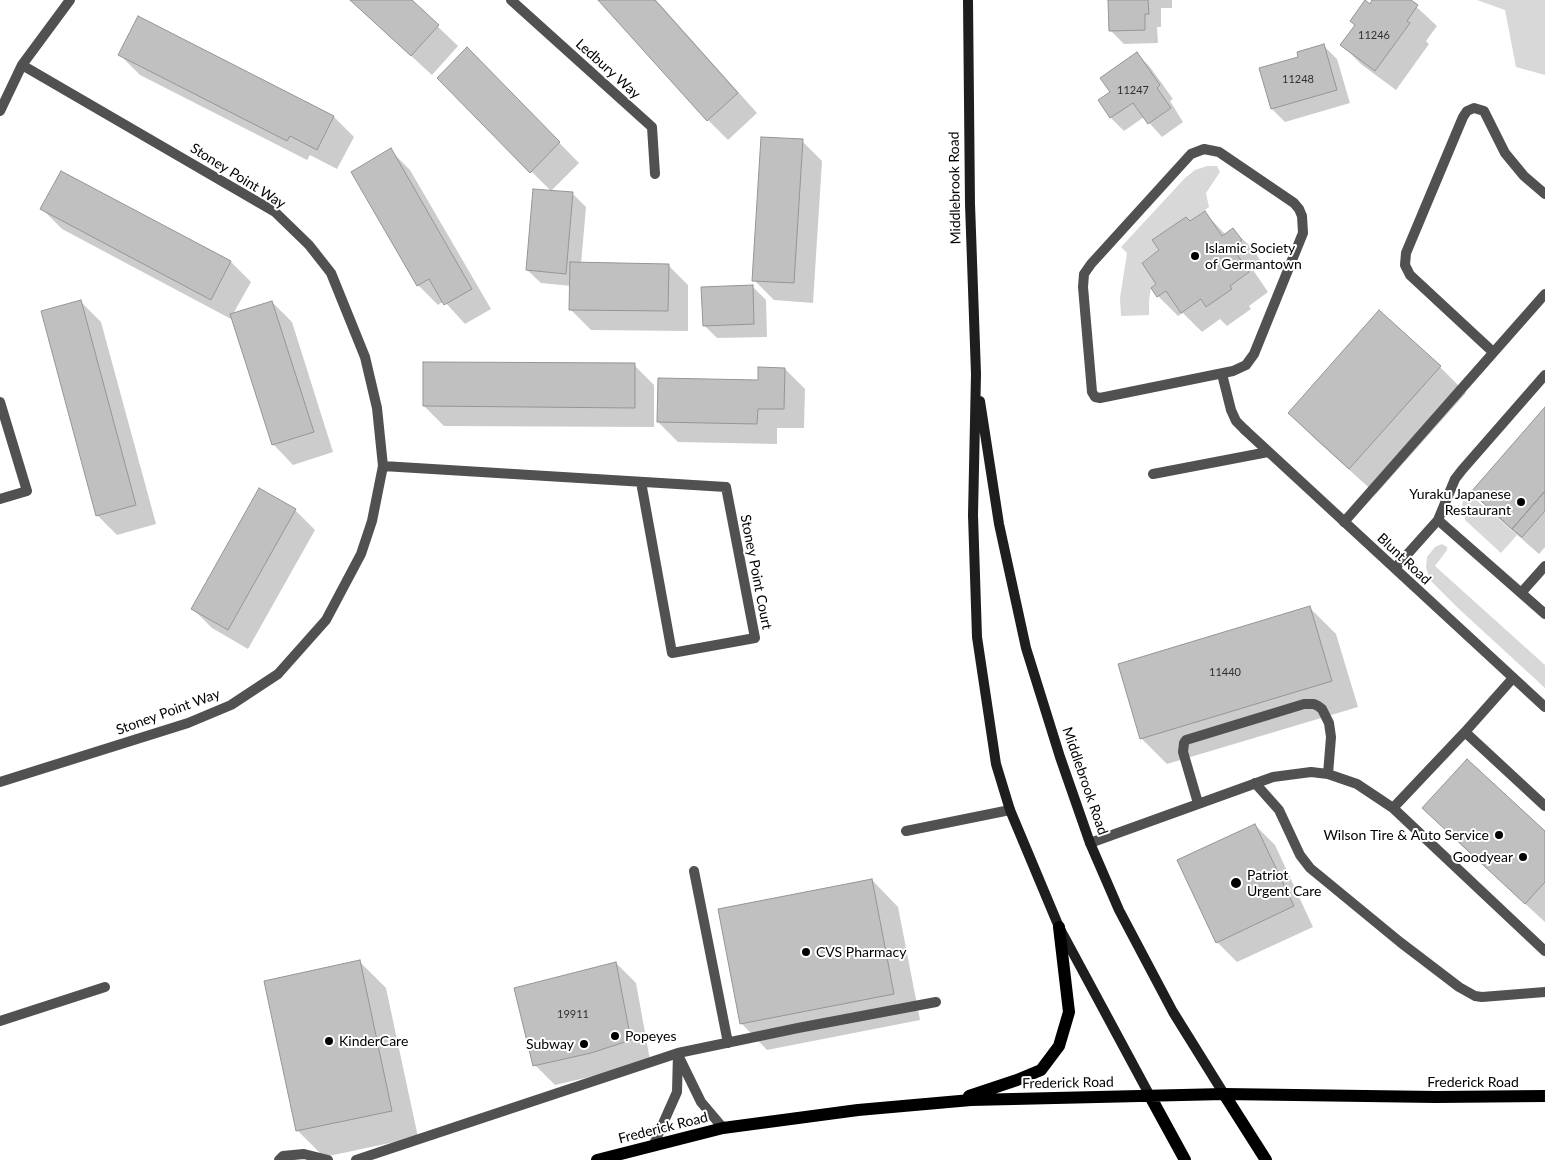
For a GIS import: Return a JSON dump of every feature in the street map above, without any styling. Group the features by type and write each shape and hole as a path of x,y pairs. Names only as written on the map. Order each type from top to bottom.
{"main road":[{"path":"952,1102 1041,1070 1059,1046 1070,1012 1059,927"},
{"name":"Frederick Road","path":"597,1160 723,1128 858,1110 952,1102 1224,1094 1436,1097 1545,1096"},
{"name":"Middlebrook Road","path":"1224,1094 1266,1160"},
{"name":"Middlebrook Road","path":"1150,1096 1185,1160"}],"street":[{"path":"0,111 22,65 70,0"},
{"name":"Ledbury Way","path":"511,0 652,127 655,174"},
{"name":"Middlebrook Road","path":"968,0 970,204 976,374 973,515 977,638 996,764 1010,810 1059,927 1150,1096"},
{"name":"Stoney Point Way","path":"0,782 188,723 231,704 278,674 326,620 361,554 372,521 383,466 377,408 365,357 331,273 309,245 275,212 22,65"},
{"path":"1493,352 1410,275 1405,265 1406,253 1467,111 1474,108 1484,111 1505,153 1524,176 1545,194"},
{"path":"1204,149 1219,152 1294,203 1300,209 1304,224 1303,233 1254,354 1246,365 1240,369 1222,374 1100,398 1095,397 1092,392 1083,287 1084,274 1091,264 1191,154 1204,149"},
{"path":"1344,522 1545,294"},
{"name":"Middlebrook Road","path":"976,374 999,524 1026,648 1060,756 1090,843 1119,910 1168,1003 1224,1094"},
{"name":"Blunt Road","path":"1222,374 1231,410 1236,420 1245,430 1545,707"},
{"path":"1395,568 1438,520 1450,490 1459,474 1545,375"},
{"path":"0,402 27,491 0,499"},
{"path":"1153,474 1268,452"},
{"name":"Stoney Point Court","path":"383,466 726,487 755,638 672,653 641,482"},
{"path":"1438,520 1545,614"},
{"path":"1521,593 1545,566"},
{"path":"1393,808 1514,678"},
{"path":"1198,803 1183,752 1186,740 1304,704 1314,704 1322,709 1329,723 1331,737 1328,774"},
{"path":"1465,732 1545,806"},
{"path":"1090,843 1272,777 1311,772 1328,774 1357,784 1393,808 1543,945"},
{"path":"1255,783 1279,810 1300,855 1310,868 1400,942 1459,987 1475,996 1482,997 1545,992"},
{"path":"906,831 1010,810"},
{"path":"694,872 728,1043"},
{"path":"0,1021 105,987"},
{"path":"356,1160 678,1053 936,1002"},
{"path":"678,1053 702,1102 723,1128"},
{"path":"653,1146 677,1092 678,1053"},
{"path":"279,1160 283,1156 304,1154 328,1160"}],"shaded area":[{"path":"1477,0 1545,0 1545,75 1516,67 1505,10"},
{"path":"1207,166 1217,166 1220,172 1206,193 1209,207 1190,221 1186,217 1153,240 1159,250 1142,262 1156,284 1151,288 1149,315 1121,316 1120,298 1127,253 1121,247 1185,178 1195,170"},
{"path":"1467,492 1517,535 1501,553 1465,520 1462,504"},
{"path":"1442,544 1447,547 1447,550 1435,566 1545,665 1545,688 1430,580 1426,567 1427,557 1435,547"}],"building":[{"path":"350,0 412,0 439,25 411,56"},
{"path":"598,0 655,0 738,93 707,121"},
{"path":"1108,0 1148,0 1149,14 1145,14 1145,30 1109,31"},
{"path":"1365,0 1370,4 1372,0 1411,0 1418,5 1407,21 1410,23 1375,71 1340,45 1355,25 1350,21"},
{"path":"138,16 334,116 317,150 290,136 287,141 118,55"},
{"path":"1324,44 1337,90 1271,109 1259,68 1298,57 1297,52"},
{"path":"467,47 560,142 530,173 437,78"},
{"path":"1137,52 1160,85 1157,88 1171,108 1148,124 1133,103 1110,118 1098,100 1110,92 1100,78"},
{"path":"761,137 803,139 794,283 752,281"},
{"path":"391,148 472,289 444,305 429,279 417,286 351,172"},
{"path":"61,171 231,261 211,300 40,209"},
{"path":"533,189 573,192 566,274 526,270"},
{"name":"Islamic Society of Germantown","path":"1205,211 1222,236 1233,228 1242,240 1232,247 1249,272 1230,286 1232,289 1206,307 1201,299 1181,313 1166,291 1157,297 1151,288 1156,284 1142,263 1159,250 1152,240 1186,217 1190,221"},
{"path":"570,262 669,264 668,311 569,310"},
{"path":"753,285 754,324 703,326 701,287"},
{"path":"81,300 136,505 96,516 41,311"},
{"path":"272,301 314,432 272,445 230,314"},
{"path":"1379,310 1441,366 1349,469 1288,413"},
{"path":"423,362 635,363 635,408 423,406"},
{"path":"758,367 785,368 784,409 758,409 757,424 657,422 658,378 758,380"},
{"path":"1545,407 1545,491 1512,529 1471,492"},
{"path":"259,488 296,509 228,630 191,609"},
{"path":"1545,491 1545,511 1522,537 1512,529"},
{"path":"1310,606 1332,681 1140,739 1118,664"},
{"path":"1467,759 1545,831 1545,882 1525,904 1422,808"},
{"name":"Patriot Urgent Care","path":"1255,824 1294,906 1216,943 1177,860"},
{"name":"CVS Pharmacy","path":"872,879 894,994 740,1024 718,909"},
{"name":"KinderCare","path":"360,960 392,1111 296,1131 264,981"},
{"path":"616,962 631,1040 591,1053 533,1066 514,988"}],"place":[{"name":"Islamic Society of Germantown","path":"1195,256"},
{"name":"Yuraku Japanese Restaurant","path":"1521,502"},
{"name":"Wilson Tire & Auto Service","path":"1499,835"},
{"name":"Goodyear","path":"1523,857"},
{"name":"Patriot Urgent Care","path":"1236,883"},
{"name":"CVS Pharmacy","path":"806,952"},
{"name":"Popeyes","path":"615,1036"},
{"name":"KinderCare","path":"329,1041"},
{"name":"Subway","path":"584,1044"}]}
